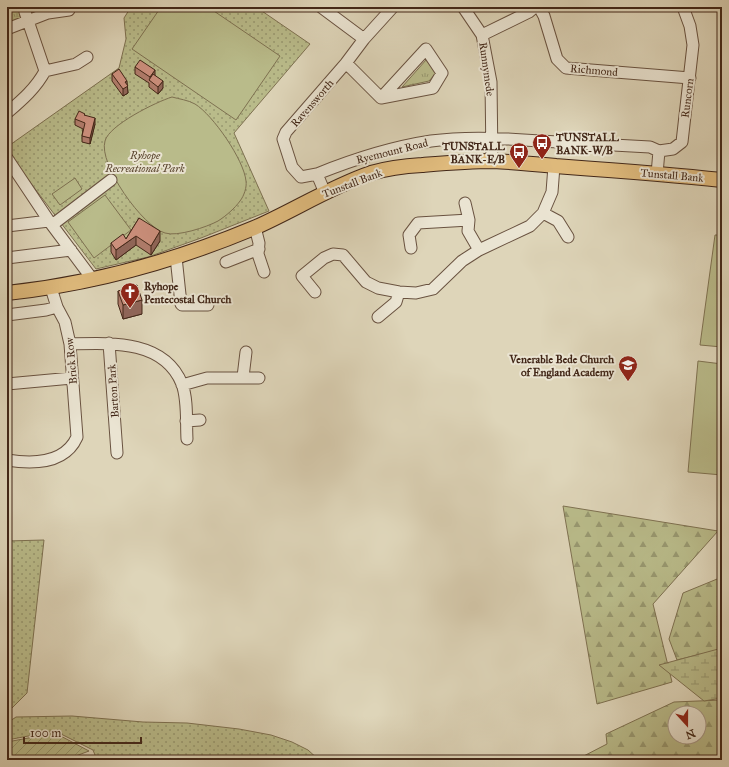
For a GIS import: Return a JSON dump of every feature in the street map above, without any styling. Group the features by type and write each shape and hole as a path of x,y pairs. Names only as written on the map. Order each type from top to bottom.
{"main road":[{"name":"Tunstall Bank","path":"7,293 51,288 92,280 176,257 217,243 255,227 372,173 402,167 442,163 492,161 722,180"}],"street":[{"path":"7,112 25,97 39,82 45,71 25,7"},
{"path":"321,7 364,39"},
{"name":"Ravensworth","path":"317,174 301,177 292,168 283,139 286,132 346,63 364,39 393,7"},
{"name":"Runnymede","path":"463,7 482,35 491,82 492,161"},
{"path":"482,35 530,12 535,7"},
{"name":"Richmond","path":"539,7 544,16 557,59 566,68 690,78"},
{"name":"Runcorn","path":"659,151 673,149 682,142 693,45 690,26 683,7"},
{"path":"7,29 48,13 69,10"},
{"path":"426,49 442,72 433,88 381,98 426,49"},
{"path":"45,71 76,64 87,57"},
{"path":"346,63 381,98"},
{"name":"Ryemount Road","path":"317,174 350,161 395,148 432,141 491,138 650,147 659,151"},
{"path":"657,174 659,151"},
{"path":"7,158 50,223 92,280"},
{"path":"314,292 302,276 324,258 333,254 343,255 366,282 378,288 399,292 416,293 434,289 462,261 479,250 530,226 543,213 552,192 554,166"},
{"path":"317,174 326,193"},
{"path":"7,226 50,223 111,180"},
{"path":"465,203 469,220 468,231 479,250"},
{"path":"543,213 558,221 568,237"},
{"path":"410,248 409,235 418,223 469,220"},
{"path":"255,227 259,243 258,254 264,272"},
{"path":"226,262 258,249"},
{"path":"7,258 70,250"},
{"path":"176,257 179,302 182,305 208,305"},
{"name":"Brick Row","path":"7,460 39,462 53,459 66,452 73,446 76,438 70,344 65,322 57,307 51,288"},
{"path":"378,317 396,302 399,292"},
{"path":"7,315 46,310 57,307"},
{"path":"70,344 109,342 146,350 162,359 172,368 182,385 185,404 187,439"},
{"name":"Barton Park","path":"109,342 122,438 117,453"},
{"path":"244,377 246,352"},
{"path":"7,384 72,378"},
{"path":"182,385 207,378 260,378"},
{"path":"186,421 200,420"}],"green space":[{"path":"7,7 19,7 21,22 7,27"},
{"name":"Ryhope Recreational Park","path":"131,7 256,7 310,44 234,133 269,211 148,257 96,269 7,152 7,147 119,68 126,39 124,18"},
{"path":"161,7 208,7 280,56 236,120 132,49"},
{"path":"426,60 436,73 429,81 402,87"},
{"path":"172,97 195,104 219,128 234,150 240,162 246,183 245,191 238,204 221,219 207,226 177,234 165,233 145,219 115,179 108,164 105,151 105,141 108,135 115,128 145,109"},
{"path":"75,178 82,189 60,205 52,194"},
{"path":"105,195 131,230 94,258 68,222"},
{"path":"715,235 722,235 722,347 700,345"},
{"path":"698,361 722,364 722,475 688,472"},
{"path":"563,506 718,531 653,604 672,682 597,704"},
{"path":"44,540 27,693 7,713 7,541"},
{"path":"722,577 722,649 677,660 669,639 683,593"},
{"path":"722,648 722,698 704,701 659,665"},
{"path":"722,700 722,760 576,760 607,744 606,734 667,705 667,745 707,745 707,705 668,705 674,702"},
{"path":"72,716 143,722 187,723 239,729 271,735 292,742 308,750 319,760 97,760 93,750 55,731 7,740 7,723 16,717"},
{"path":"55,733 89,751 65,760 7,760 7,742"}],"building":[{"path":"140,60 155,70 150,77 135,67"},
{"path":"119,69 127,81 125,82 128,86 123,89 112,74"},
{"path":"153,74 163,81 158,87 149,80"},
{"path":"79,111 85,114 84,115 95,118 90,138 82,136 85,123 75,119"},
{"path":"139,218 160,231 151,246 136,236 116,250 111,243 123,234 126,239"},
{"path":"137,285 142,300 123,305 118,291"}],"place":[{"name":"TUNSTALL BANK-W/B","path":"542,160"},
{"name":"TUNSTALL BANK-E/B","path":"519,169"},
{"name":"Ryhope Pentecostal Church","path":"130,309"},
{"name":"Venerable Bede Church of England Academy","path":"628,382"}]}
